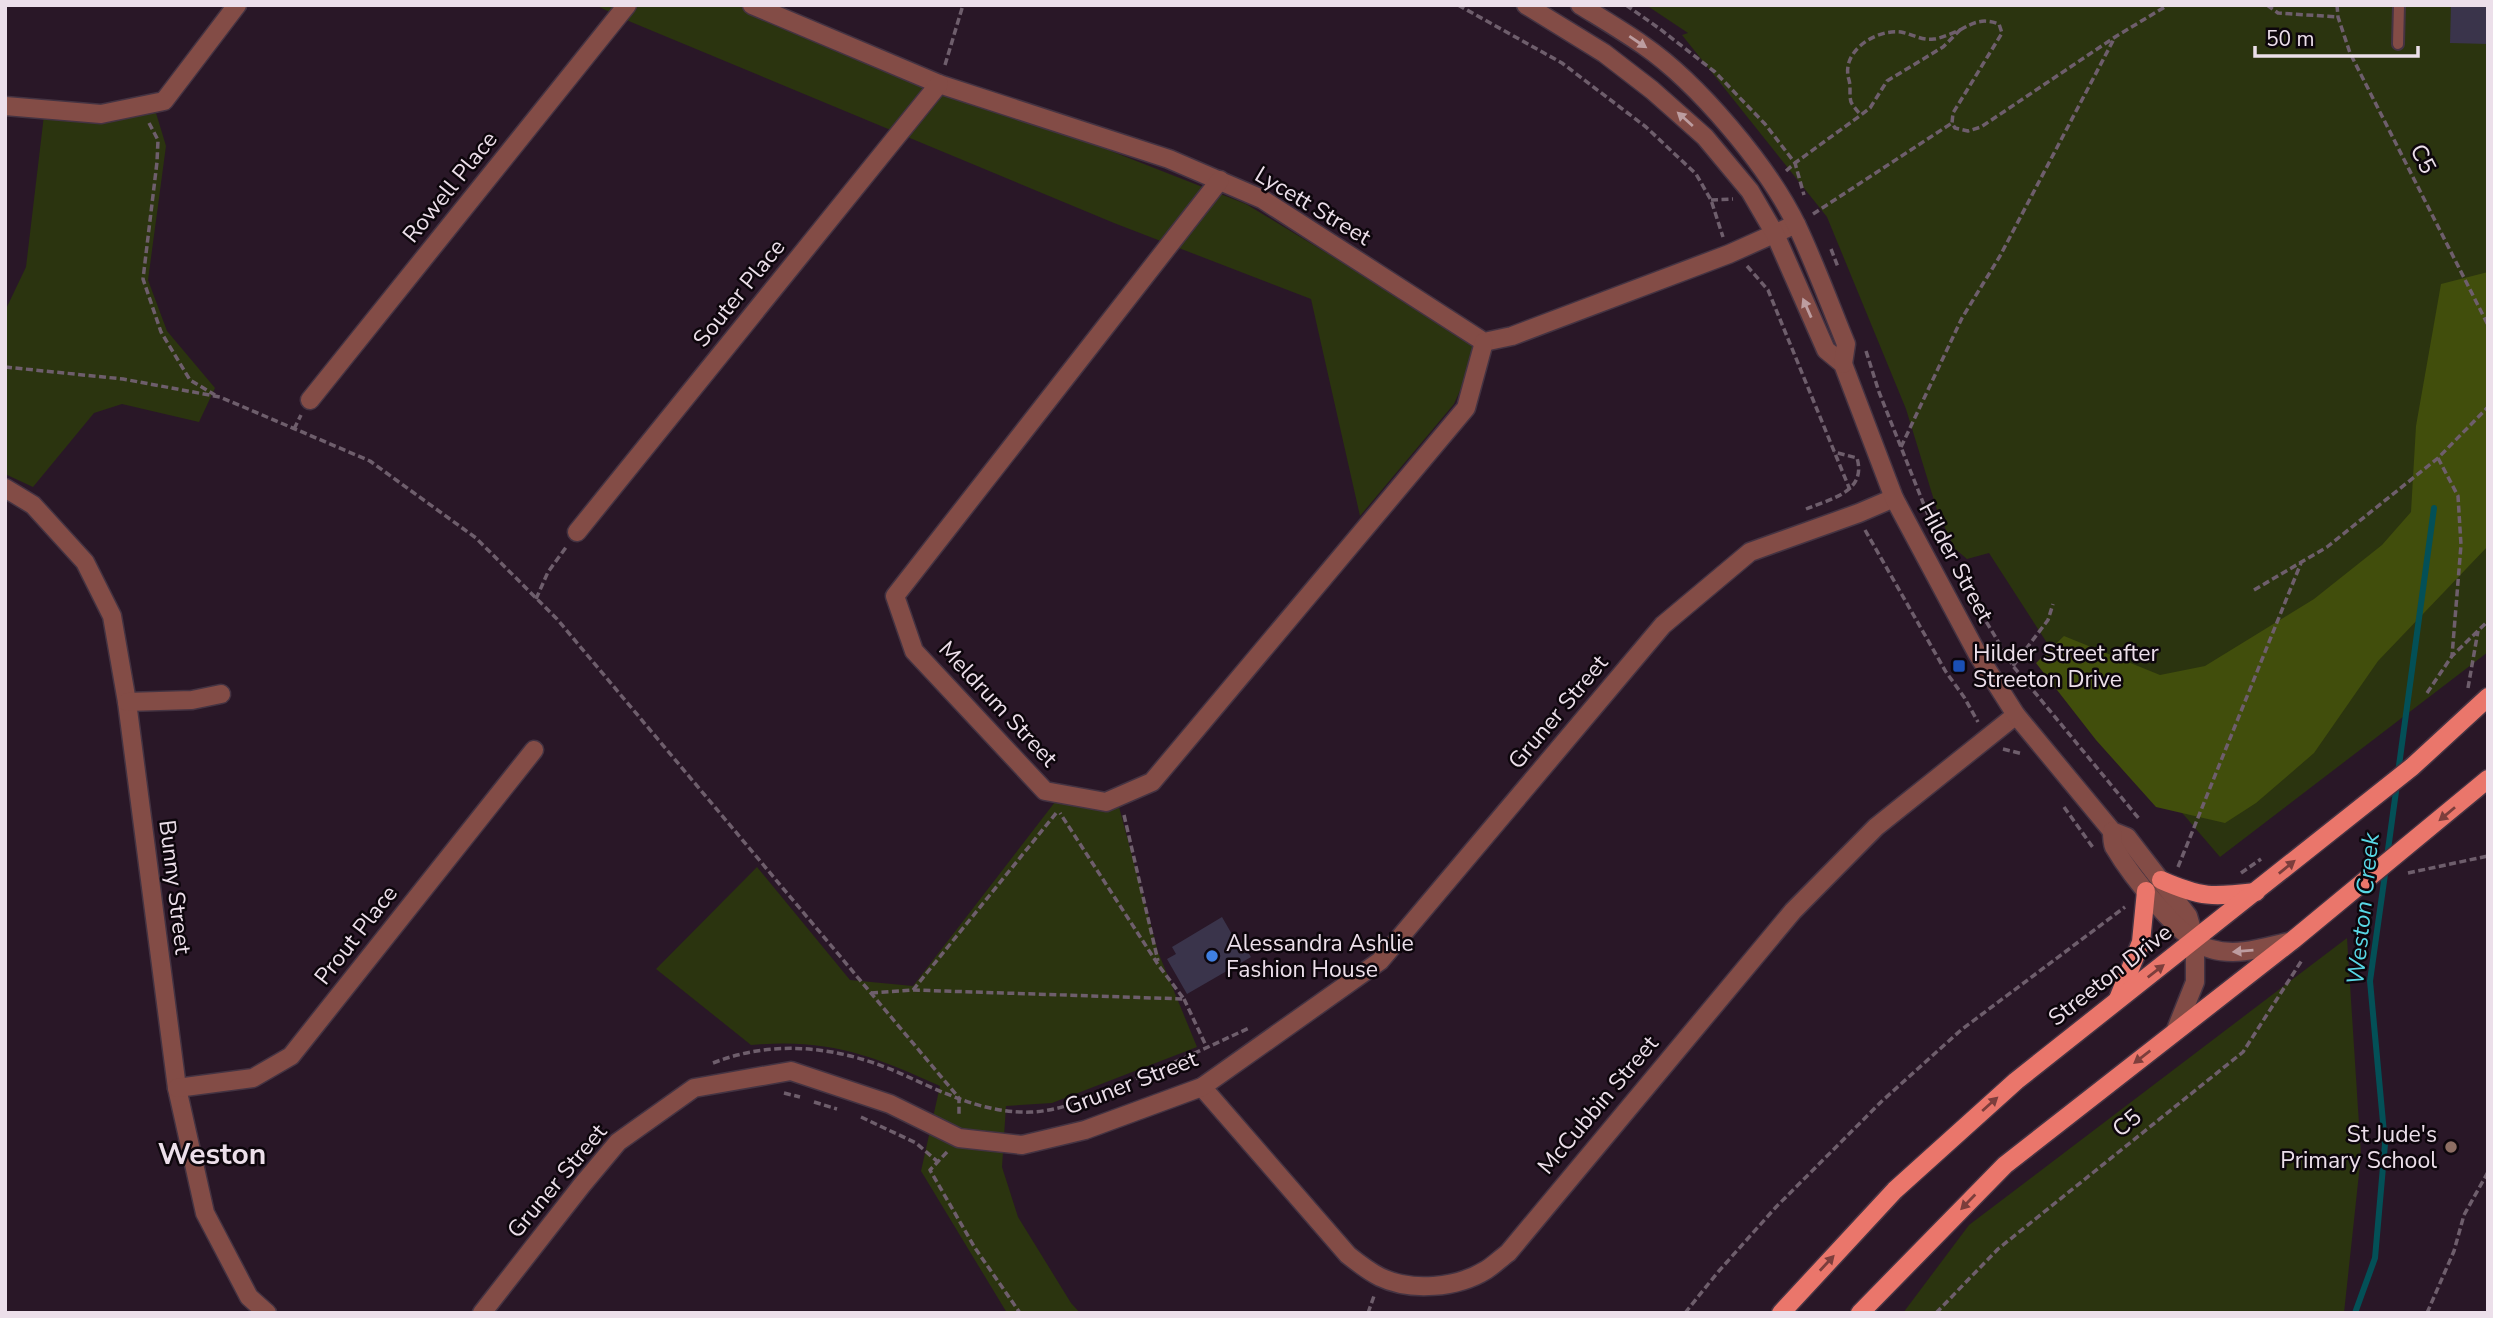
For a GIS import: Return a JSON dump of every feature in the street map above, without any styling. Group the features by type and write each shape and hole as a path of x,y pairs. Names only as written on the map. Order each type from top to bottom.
{"main road":[{"name":"Streeton Drive","path":"1781,1313 1895,1190 2016,1081 2412,767 2488,697"},
{"path":"1860,1313 2005,1164 2293,940 2488,779"},
{"path":"2161,880 2199,895 2256,892"},
{"path":"2116,1002 2141,942 2146,891"}],"street":[{"path":"5,106 101,114 164,101 237,5"},
{"name":"Rowell Place","path":"310,400 628,5"},
{"name":"Lycett Street","path":"752,5 939,84 1169,159 1262,199 1484,342"},
{"name":"Hilder Street","path":"1526,5 1604,53 1652,90 1705,137 1750,191 1775,234 1826,350 1843,364"},
{"name":"Hilder Street","path":"1580,5 1645,46 1695,90 1739,138 1771,182 1796,224 1846,344 1843,364 1894,498 1978,655 2016,715 2112,831 2127,837 2188,916 2195,940 2195,982 2175,1032"},
{"name":"Souter Place","path":"577,532 939,84"},
{"name":"Meldrum Street","path":"1220,180 895,596 914,650 1045,791 1106,802 1153,782 1466,408 1484,342"},
{"path":"1484,342 1512,336 1729,254 1796,224"},
{"name":"Bunny Street","path":"5,488 33,505 85,562 112,616 127,702 177,1088 205,1213 249,1297 267,1313"},
{"name":"Gruner Street","path":"482,1313 618,1142 694,1087 791,1071 890,1104 958,1138 1022,1145 1085,1130 1202,1087 1381,961 1663,625 1750,551 1894,498"},
{"path":"127,702 192,700 221,694"},
{"path":"2468,717 2488,706"},
{"name":"McCubbin Street","path":"1202,1087 1348,1255 1366,1269 1381,1278 1415,1285 1452,1283 1474,1276 1487,1270 1508,1253 1793,911 1876,827 2016,715"},
{"name":"Prout Place","path":"177,1088 253,1078 292,1056 534,750"},
{"name":"Hilder Street","path":"2112,831 2113,844 2146,891 2174,924 2208,949 2228,953 2253,951 2293,940"}],"lane":[{"path":"2398,44 2399,5"}],"path":[{"path":"939,84 963,5"},
{"path":"1458,5 1562,63 1646,127 1696,174 1711,200 1729,254 1745,265 1768,290 1850,490"},
{"path":"1626,5 1715,72 1765,124 1795,163 1807,206 1818,225"},
{"path":"1952,123 1961,131 1981,127 2115,37 2168,5"},
{"path":"2267,5 2278,13 2338,17"},
{"name":"C5","path":"2337,5 2338,17 2350,53 2488,325"},
{"path":"1861,116 1851,102 1851,89 1846,73 1849,61 1858,48 1872,38 1892,32 1936,39 1974,22 1987,20 1999,24 2002,33 1953,113 1952,123"},
{"path":"1771,182 1861,116 1870,108 1887,81 1943,47 1960,30"},
{"path":"1901,447 1962,318 2007,244 2115,37"},
{"path":"139,106 158,140 143,279 161,332 190,380 220,397 370,461 476,538 566,629 959,1098 958,1138 930,1170 975,1248 1020,1313"},
{"path":"1796,224 1952,123"},
{"path":"1711,200 1731,200 1750,191"},
{"path":"1829,246 1839,268"},
{"path":"1863,342 1879,392 1934,529"},
{"path":"5,367 123,379 220,397"},
{"path":"2254,590 2327,547 2438,458 2488,407"},
{"path":"1799,512 1850,490 1857,480 1857,458 1834,452"},
{"path":"2438,458 2458,496 2461,545 2452,656"},
{"path":"1859,513 1870,541 1946,672 1964,697 1986,739 1999,749 2021,753 2032,761"},
{"path":"536,598 548,572 577,532"},
{"path":"2161,880 2178,867 2301,563"},
{"path":"1966,587 2013,666 2144,825"},
{"path":"1992,675 2013,666 2048,620 2053,604"},
{"path":"2427,693 2452,656 2488,621"},
{"path":"2467,694 2478,631"},
{"path":"1120,796 1159,967"},
{"path":"2063,804 2100,859"},
{"path":"914,990 1059,810 1159,967 1184,999 1206,1048"},
{"path":"2235,877 2267,855"},
{"path":"2170,856 2178,867 2189,871"},
{"path":"2404,873 2488,856"},
{"path":"1685,1313 1776,1207 1882,1101 1961,1030 2146,891"},
{"name":"C5","path":"1936,1313 1998,1249 2243,1052 2303,959"},
{"path":"871,993 914,990 1184,999"},
{"path":"702,1068 736,1054 768,1048 834,1052 862,1058 946,1095 1010,1112 1033,1112 1063,1108 1166,1067 1255,1025"},
{"path":"778,1092 801,1097"},
{"path":"814,1102 846,1112"},
{"path":"856,1115 916,1143 938,1163"},
{"path":"2427,1313 2454,1251 2464,1215 2488,1172"}],"green space":[{"path":"595,5 739,5 1246,204 1480,346 1454,404 1360,516 1311,299 1114,223"},
{"path":"1646,5 2488,5 2488,652 2220,857 2080,694 1989,553 1967,559 1954,548 1937,510 1906,409 1827,217 1682,35 1688,33"},
{"path":"156,113 166,146 148,280 167,331 215,388 199,422 122,404 94,413 33,487 5,474 5,311 26,267 44,115 99,123"},
{"path":"2488,272 2488,546 2378,661 2314,753 2256,803 2225,823 2156,807 2096,740 2036,663 2064,636 2160,675 2205,666 2314,599 2382,545 2411,512 2416,426 2441,284"},
{"path":"1055,802 1119,807 1158,952 1197,1047 1052,1103 1006,1106 1002,1167 1018,1217 1071,1303 1080,1313 1007,1313 921,1171 940,1086 848,1051 803,1044 751,1045 656,969 757,867 850,980 913,986"},
{"path":"2347,938 2361,1155 2344,1313 1903,1313 1969,1225"}],"building":[{"path":"2451,5 2488,5 2488,44 2450,43"},
{"name":"Alessandra Ashlie Fashion House","path":"1222,917 1237,943 1241,941 1251,957 1187,994 1167,959 1176,954 1172,947"}],"waterway":[{"name":"Weston Creek","path":"2398,773 2434,508"},
{"name":"Weston Creek","path":"2387,857 2397,784"},
{"name":"Weston Creek","path":"2355,1313 2375,1258 2385,1144 2370,981 2386,867"}],"place":[{"name":"Hilder Street after Streeton Drive","path":"1959,666"},
{"name":"Alessandra Ashlie Fashion House","path":"1212,956"},
{"name":"St Jude's Primary School","path":"2451,1147"}],"district":[{"name":"Weston","path":"212,1154"}]}
